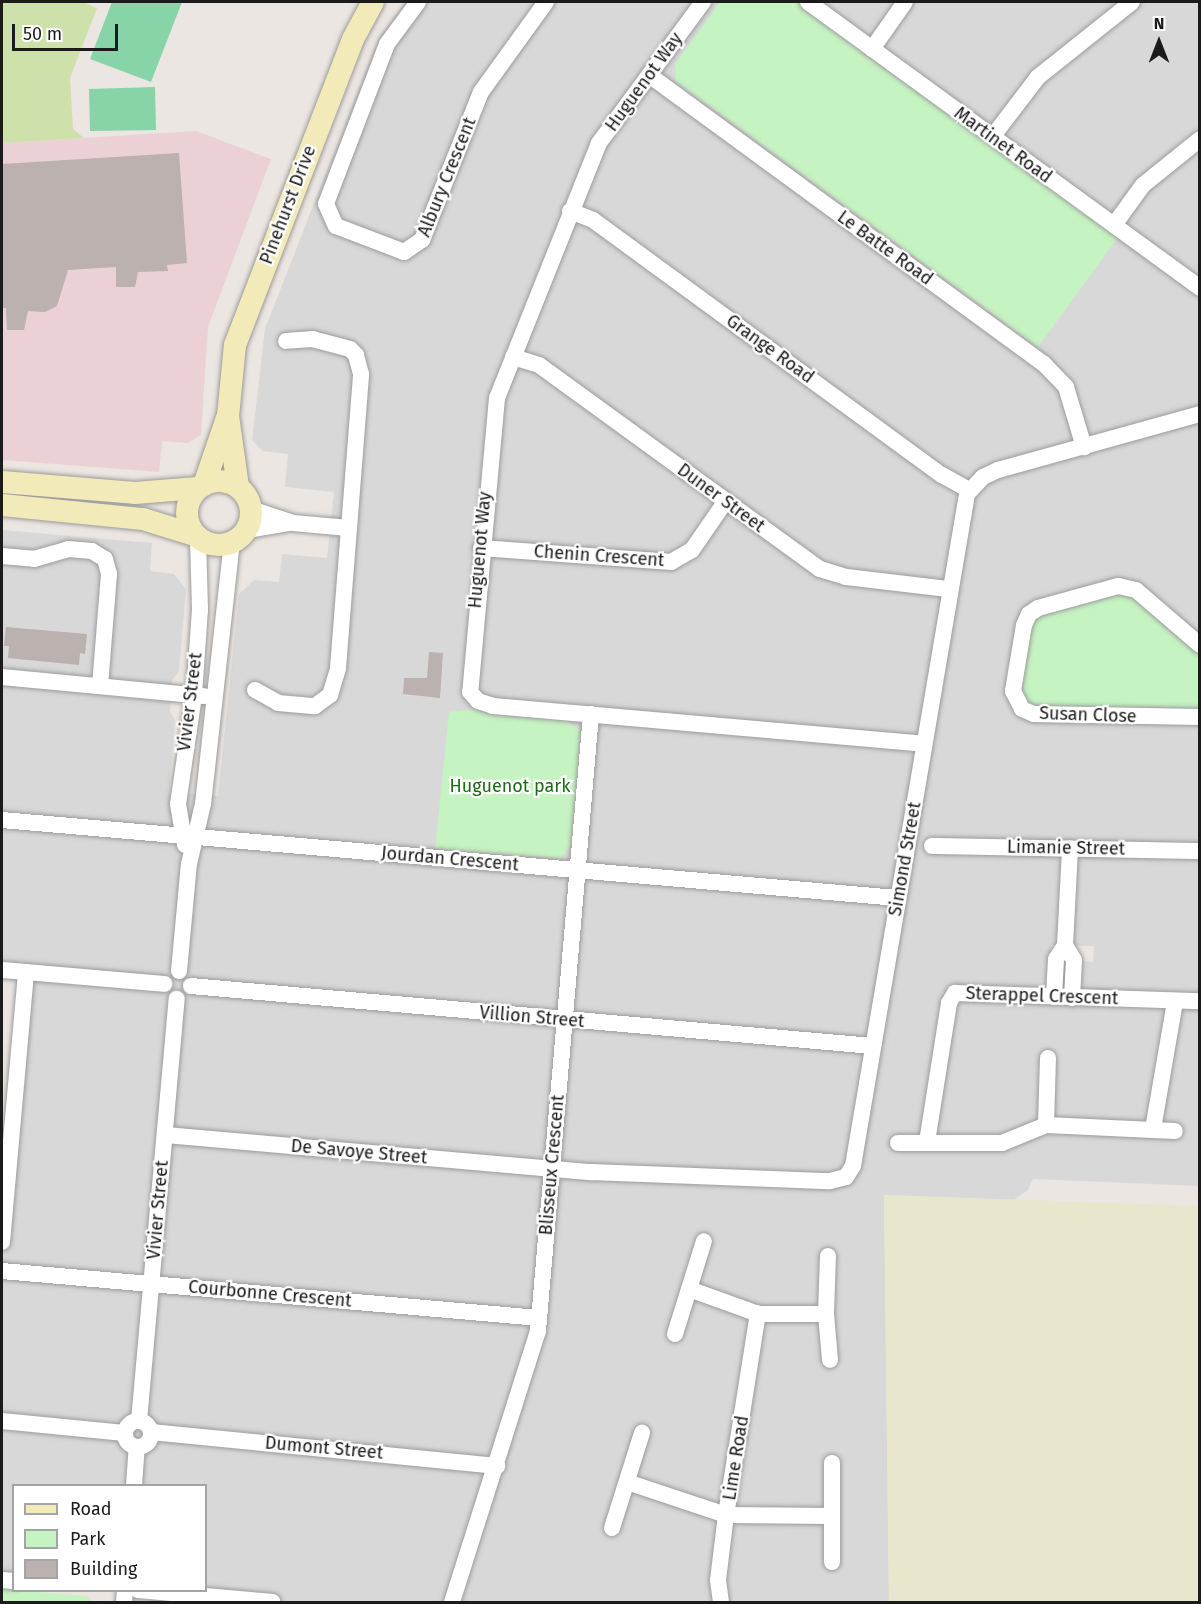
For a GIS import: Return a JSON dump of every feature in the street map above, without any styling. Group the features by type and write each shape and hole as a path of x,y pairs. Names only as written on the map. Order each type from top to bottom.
{"street":[{"name":"Pinehurst Drive","path":"238,487 228,416 236,345 353,39 372,2"},
{"name":"Albury Crescent","path":"418,2 387,44 326,204 336,226 404,252 422,240 481,92 541,3"},
{"name":"Huguenot Way","path":"703,2 599,143 570,211 493,410 469,680 474,698 493,706 924,744"},
{"name":"Martinet Road","path":"808,2 1200,288"},
{"path":"872,49 905,2"},
{"path":"993,136 1038,77 1132,2"},
{"name":"Le Batte Road","path":"649,75 1043,363 1066,387 1084,447"},
{"path":"1114,225 1143,184 1200,139"},
{"name":"Grange Road","path":"570,211 592,220 942,475 969,490"},
{"path":"255,690 278,703 315,706 330,695 338,669 361,381 358,361 353,352 334,344 314,339 286,341"},
{"name":"Duner Street","path":"513,357 539,365 725,502 828,573 948,589"},
{"path":"969,490 990,473 1200,414"},
{"name":"Pinehurst Drive","path":"201,486 228,416"},
{"path":"2,482 135,493 201,486 221,481 238,487 243,527"},
{"path":"196,537 189,526 187,506 201,486"},
{"name":"Simond Street","path":"552,1169 840,1180 853,1166 960,519 969,490"},
{"name":"Chenin Crescent","path":"481,548 670,562 692,550 725,502"},
{"path":"2,505 143,519 215,546 243,527 293,523 349,528"},
{"name":"Vivier Street","path":"179,971 190,836 203,804 214,697 243,527"},
{"name":"Vivier Street","path":"190,836 178,804 194,695 200,602 196,537"},
{"path":"2,556 39,558 57,550 68,549 92,551 105,559 108,574 100,686"},
{"name":"Susan Close","path":"1200,645 1136,590 1118,586 1038,608 1029,614 1024,625 1014,691 1022,709 1034,714 1200,717"},
{"path":"2,677 214,697"},
{"name":"Blisseux Crescent","path":"452,1602 533,1352 539,1318 591,714"},
{"name":"Jourdan Crescent","path":"2,820 898,898"},
{"name":"Limanie Street","path":"932,846 1200,851"},
{"path":"1054,997 1056,959 1065,945 1070,848"},
{"path":"1065,945 1074,960 1072,998"},
{"path":"2,970 164,984"},
{"path":"179,971 186,974 191,986 186,995 177,999 170,997 164,984 172,973 179,971"},
{"path":"2,1242 26,972"},
{"name":"Villion Street","path":"191,986 873,1046"},
{"name":"Sterappel Crescent","path":"927,1143 953,994 1200,1001"},
{"name":"Vivier Street","path":"145,1427 151,1285 177,999"},
{"path":"1153,1130 1175,1001"},
{"path":"1046,1125 1048,1058"},
{"path":"898,1143 1002,1143 1046,1125 1175,1131"},
{"name":"De Savoye Street","path":"165,1135 552,1169"},
{"path":"675,1334 704,1241"},
{"path":"828,1256 826,1314 830,1360"},
{"name":"Courbonne Crescent","path":"2,1271 539,1318"},
{"path":"689,1289 758,1314 826,1314"},
{"name":"Lime Road","path":"720,1602 718,1580 726,1515 758,1314"},
{"path":"2,1421 124,1432"},
{"path":"127,1426 145,1427 148,1443 137,1448 130,1445 124,1432 127,1426"},
{"name":"Dumont Street","path":"145,1427 496,1466"},
{"path":"612,1528 642,1433"},
{"path":"134,1484 137,1448"},
{"path":"832,1463 832,1562"},
{"path":"627,1482 726,1515 832,1516"},
{"path":"160,1592 272,1602"}],"shaded area":[{"path":"405,2 1199,2 1199,1186 1033,1179 1028,1190 1014,1200 884,1195 889,1602 123,1602 124,1592 207,1592 207,1484 12,1484 12,1581 2,1580 2,1229 25,974 2,971 2,530 152,543 150,571 174,574 186,589 179,672 172,680 170,712 175,720 169,792 218,796 239,594 254,580 279,582 282,554 327,558 334,492 285,487 288,454 262,451 252,440 265,329 378,39","holes":["1051,945 1094,946 1093,962 1081,961 1081,966 1050,965"]},
{"path":"196,131 271,159 208,327 201,435 188,443 162,441 159,472 2,460 2,143"},
{"path":"884,1195 1199,1206 1199,1602 889,1602"}],"green space":[{"path":"2,2 83,2 97,8 70,78 73,129 84,138 2,143"},
{"path":"112,2 182,2 151,82 90,59"},
{"path":"720,2 799,2 1119,236 1038,347 676,81 675,64"},
{"path":"155,87 156,130 90,131 89,89"},
{"path":"1128,592 1199,652 1199,712 1037,709 1027,705 1019,684 1031,625 1038,616"},
{"name":"Huguenot park","path":"474,709 486,714 566,721 578,728 581,736 573,844 561,858 435,850 449,712"},
{"path":"2,1589 12,1590 12,1592 87,1596 92,1602 2,1602"}],"building":[{"path":"179,153 187,263 167,265 168,271 138,272 135,287 116,287 116,267 68,270 57,306 45,312 28,311 24,330 7,330 6,308 2,308 2,164"},
{"path":"6,627 87,634 85,654 80,653 79,665 8,658 9,646 4,646"},
{"path":"429,652 443,653 440,698 403,694 404,678 427,678"}]}
